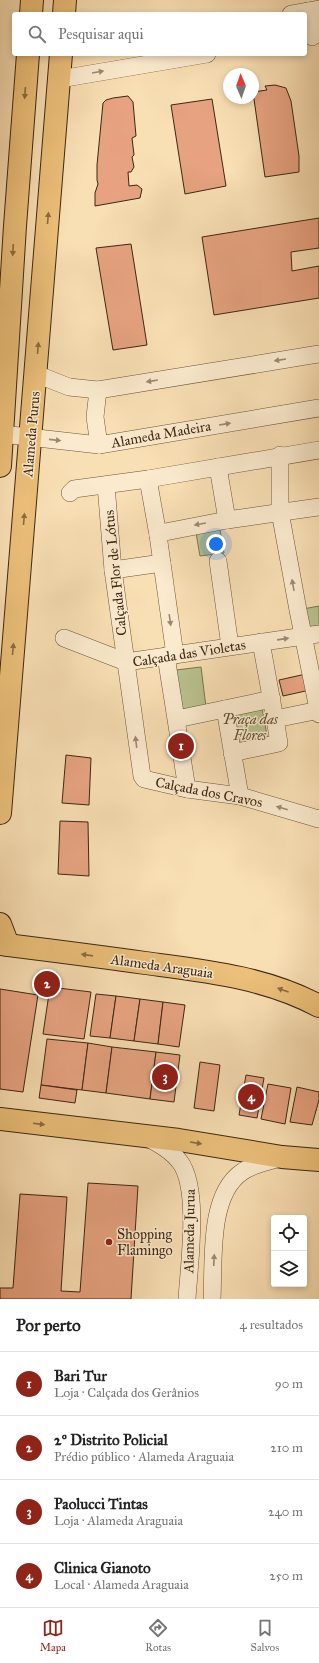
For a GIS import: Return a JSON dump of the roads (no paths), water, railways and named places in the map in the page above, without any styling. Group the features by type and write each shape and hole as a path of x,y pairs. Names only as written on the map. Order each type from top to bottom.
{"main road":[{"path":"31,12 32,0"},
{"path":"64,12 65,0"},
{"name":"Alameda Purus","path":"0,466 15,226 28,56"},
{"name":"Alameda Purus","path":"0,813 61,56"},
{"path":"0,924 4,944"},
{"name":"Alameda Araguaia","path":"4,944 202,970 267,984 302,997 319,1006"},
{"path":"0,1119 145,1136 282,1157 319,1160"}],"street":[{"path":"302,12 314,10 312,37"},
{"path":"60,79 125,60 180,56"},
{"path":"36,374 53,382 69,387 98,390 319,354"},
{"path":"98,390 95,417 99,445"},
{"name":"Alameda Madeira","path":"2,434 99,445 319,408"},
{"path":"70,493 74,489 148,479 280,455 319,450"},
{"path":"275,718 319,711 311,635 280,512 280,455"},
{"path":"218,467 227,520"},
{"path":"148,479 162,563 177,719 187,789"},
{"name":"Calçada Flor de Lótus","path":"106,485 113,570 140,772 144,779"},
{"path":"158,535 162,531 319,507"},
{"path":"218,561 230,646"},
{"path":"113,570 162,563"},
{"name":"Calçada das Violetas","path":"64,638 126,662 311,635"},
{"path":"232,753 279,743 261,642"},
{"path":"177,719 272,699"},
{"path":"225,708 240,796"},
{"name":"Calçada dos Cravos","path":"144,779 187,789 240,796 319,819"},
{"name":"Alameda Jurua","path":"145,1136 165,1148 180,1162 188,1177 192,1198 187,1299"},
{"name":"Alameda Jurua","path":"212,1299 217,1218 221,1199 229,1183 242,1172 254,1166 282,1157"},
{"path":"191,1214 217,1218"}],"place":[{"name":"Bari Tur","path":"181,746"},
{"name":"2º Distrito Policial","path":"47,984"},
{"name":"Paolucci Tintas","path":"165,1077"},
{"name":"Clinica Gianoto","path":"251,1097"},
{"name":"Shopping Flamingo","path":"109,1242"}],"park label":[{"name":"Praça das Flores","path":"250,728"}]}
